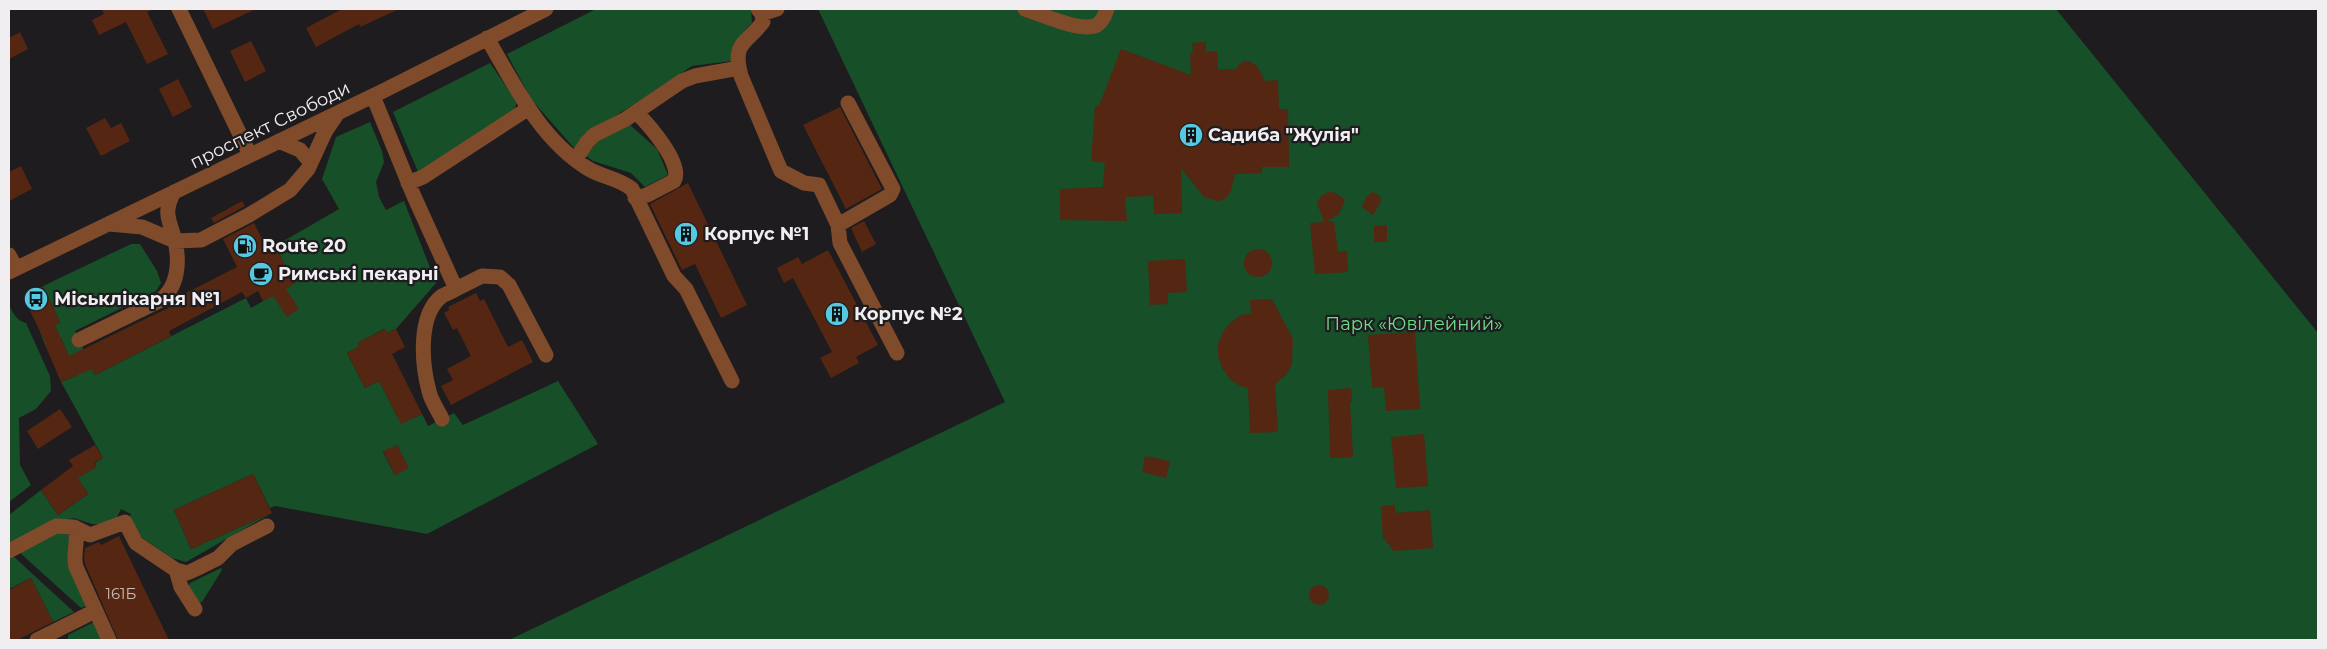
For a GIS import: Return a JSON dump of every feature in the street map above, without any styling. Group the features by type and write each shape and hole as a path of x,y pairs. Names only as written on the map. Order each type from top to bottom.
{"street":[{"path":"179,9 250,155"},
{"path":"776,9 760,12 762,22 740,45 737,60 739,68 781,171 804,183 819,185 838,225 840,243 897,353"},
{"path":"1025,9 1060,21 1090,26 1097,24 1104,18 1107,9"},
{"name":"проспект Свободи","path":"12,270 373,96 537,11"},
{"path":"487,38 529,108 546,130 588,169 622,181 632,189 674,276 686,289 732,381"},
{"path":"576,159 594,135 636,112 682,81 695,76 739,68"},
{"path":"373,96 408,183 456,289"},
{"path":"838,225 890,195 893,189 848,103"},
{"path":"408,183 423,177 529,108"},
{"path":"635,198 647,195 676,179 664,146 636,112"},
{"path":"107,224 142,227 175,241 201,240 250,215 290,190 311,163 325,132 338,113"},
{"path":"279,141 300,150 311,163"},
{"path":"79,340 168,295 175,284 175,241 169,226 167,212 174,192"},
{"path":"9,255 12,270"},
{"path":"442,419 429,393 423,339 426,319 433,306 441,297 482,276 500,277 509,285 546,355"},
{"path":"9,551 56,526 74,527 90,535 125,522 136,543 176,570 187,573 218,558 232,544 267,526"},
{"path":"74,527 77,538 74,559 108,640"},
{"path":"176,570 181,587 195,609"},
{"path":"37,640 95,611"}],"green space":[{"path":"596,9 751,9 752,23 738,40 731,61 692,66 637,103 584,134 575,149 531,99 507,54"},
{"name":"Парк «Ювілейний»","path":"818,9 2056,9 2318,333 2318,640 509,640 1005,402"},
{"path":"490,63 517,102 514,111 418,172 393,112"},
{"path":"370,122 382,151 384,162 376,182 379,197 386,210 404,201 436,283 396,329 387,333 384,329 358,343 359,347 347,353 365,388 379,381 398,418 404,415 407,421 422,414 428,426 454,413 463,425 558,381 598,444 427,534 275,506 270,508 253,474 174,510 191,549 272,513 186,562 172,558 131,530 129,519 131,514 121,509 116,519 103,524 92,524 74,518 63,520 9,544 9,515 41,490 58,515 88,494 71,468 96,467 95,463 103,458 61,382 77,375 61,338 45,345 40,332 60,322 43,286 131,244 140,244 157,271 161,283 156,291 75,331 95,375 246,298 251,308 295,283 275,246 339,209 322,179 336,137","holes":["397,445 408,468 395,475 383,452"]},
{"path":"630,125 657,149 668,175 645,187 631,173 593,161 586,156 597,141"},
{"path":"9,305 18,319 26,323 50,376 51,391 36,409 19,418 20,465 31,485 9,502"},
{"path":"67,532 86,606 81,608 19,552 52,533"},
{"path":"12,555 74,612 53,622 31,578 9,589 9,557"},
{"path":"221,568 222,570 202,602 198,603 188,587 190,583"},
{"path":"94,622 102,639 68,640 68,635"}],"building":[{"path":"102,9 154,9 147,12 168,54 147,64 126,22 99,35 92,20 104,14"},
{"path":"203,9 256,9 213,29"},
{"path":"342,9 399,9 360,27 359,24 316,47 306,28"},
{"path":"20,32 28,49 9,59 9,38"},
{"path":"251,41 266,71 245,82 230,51"},
{"name":"Садиба \"Жулія\"","path":"1206,42 1206,52 1217,51 1218,70 1235,69 1243,61 1249,61 1257,66 1265,81 1278,80 1279,109 1288,109 1289,167 1262,167 1262,173 1235,174 1231,191 1227,197 1217,201 1204,197 1181,168 1182,213 1154,214 1153,196 1125,197 1127,221 1060,220 1060,189 1103,187 1105,163 1091,161 1095,106 1099,106 1121,49 1191,75 1190,53 1193,53 1192,43"},
{"path":"178,79 192,107 173,117 159,89"},
{"path":"840,107 882,189 846,209 803,125"},
{"path":"105,118 111,128 121,123 130,141 101,156 86,128"},
{"path":"21,166 32,189 9,201 9,172"},
{"name":"Корпус №1","path":"688,183 747,305 721,318 695,264 682,270 650,204"},
{"path":"1328,192 1336,193 1345,200 1339,214 1327,221 1334,221 1338,252 1347,251 1348,272 1315,274 1310,223 1324,222 1317,203 1321,196"},
{"path":"1373,192 1380,196 1381,201 1373,215 1362,207 1366,197"},
{"path":"242,201 245,206 214,223 211,218"},
{"path":"864,221 876,244 862,252 851,228"},
{"path":"254,223 268,250 275,246 295,283 286,289 299,309 287,317 273,296 263,301 258,291 246,298 242,292 169,331 171,336 95,375 92,369 61,382 46,344 23,296 43,286 60,322 55,325 69,356 168,308 176,298 237,267 223,239"},
{"path":"1387,225 1387,241 1374,242 1374,226"},
{"path":"1258,249 1268,253 1272,263 1268,273 1258,277 1248,273 1244,263 1248,253"},
{"name":"Корпус №2","path":"828,250 878,345 856,357 859,363 831,378 820,358 832,352 793,278 784,283 777,268 798,257 802,264"},
{"path":"1185,259 1187,292 1167,293 1168,304 1150,305 1148,261"},
{"path":"476,293 480,301 484,299 508,347 522,340 533,362 451,405 441,386 453,380 447,369 471,356 457,328 453,330 444,313 449,310 448,307"},
{"path":"1272,299 1293,339 1292,364 1286,375 1275,384 1278,432 1250,433 1248,388 1240,386 1230,379 1222,368 1218,356 1218,344 1223,332 1231,322 1241,315 1251,313 1250,300"},
{"path":"385,329 387,333 396,329 405,347 392,354 422,414 401,424 379,381 365,388 347,353 359,347 357,343"},
{"path":"1415,332 1420,409 1386,411 1384,387 1372,388 1368,335"},
{"path":"1351,388 1353,457 1330,458 1328,390"},
{"path":"60,409 72,427 38,449 27,431"},
{"path":"1424,434 1428,486 1396,488 1391,437"},
{"path":"95,445 103,458 94,463 97,467 78,478 88,494 58,515 41,490 73,466 69,460"},
{"path":"397,445 409,468 395,475 383,451"},
{"path":"1145,456 1170,461 1166,478 1142,472"},
{"path":"253,474 272,513 191,549 174,510"},
{"path":"1395,505 1395,513 1430,510 1433,548 1394,551 1383,538 1381,506"},
{"path":"119,536 169,640 118,640 85,564 84,557 85,548 99,542 101,545"},
{"path":"31,578 53,622 17,640 9,640 9,590"},
{"path":"1315,585 1323,585 1329,591 1329,599 1323,605 1315,605 1309,599 1309,591"}],"place":[{"name":"Садиба \"Жулія\"","path":"1191,135"},
{"name":"Корпус №1","path":"686,234"},
{"name":"Route 20","path":"245,246"},
{"name":"Римські пекарні","path":"261,274"},
{"name":"Міськлікарня №1","path":"36,299"},
{"name":"Корпус №2","path":"837,314"}]}
